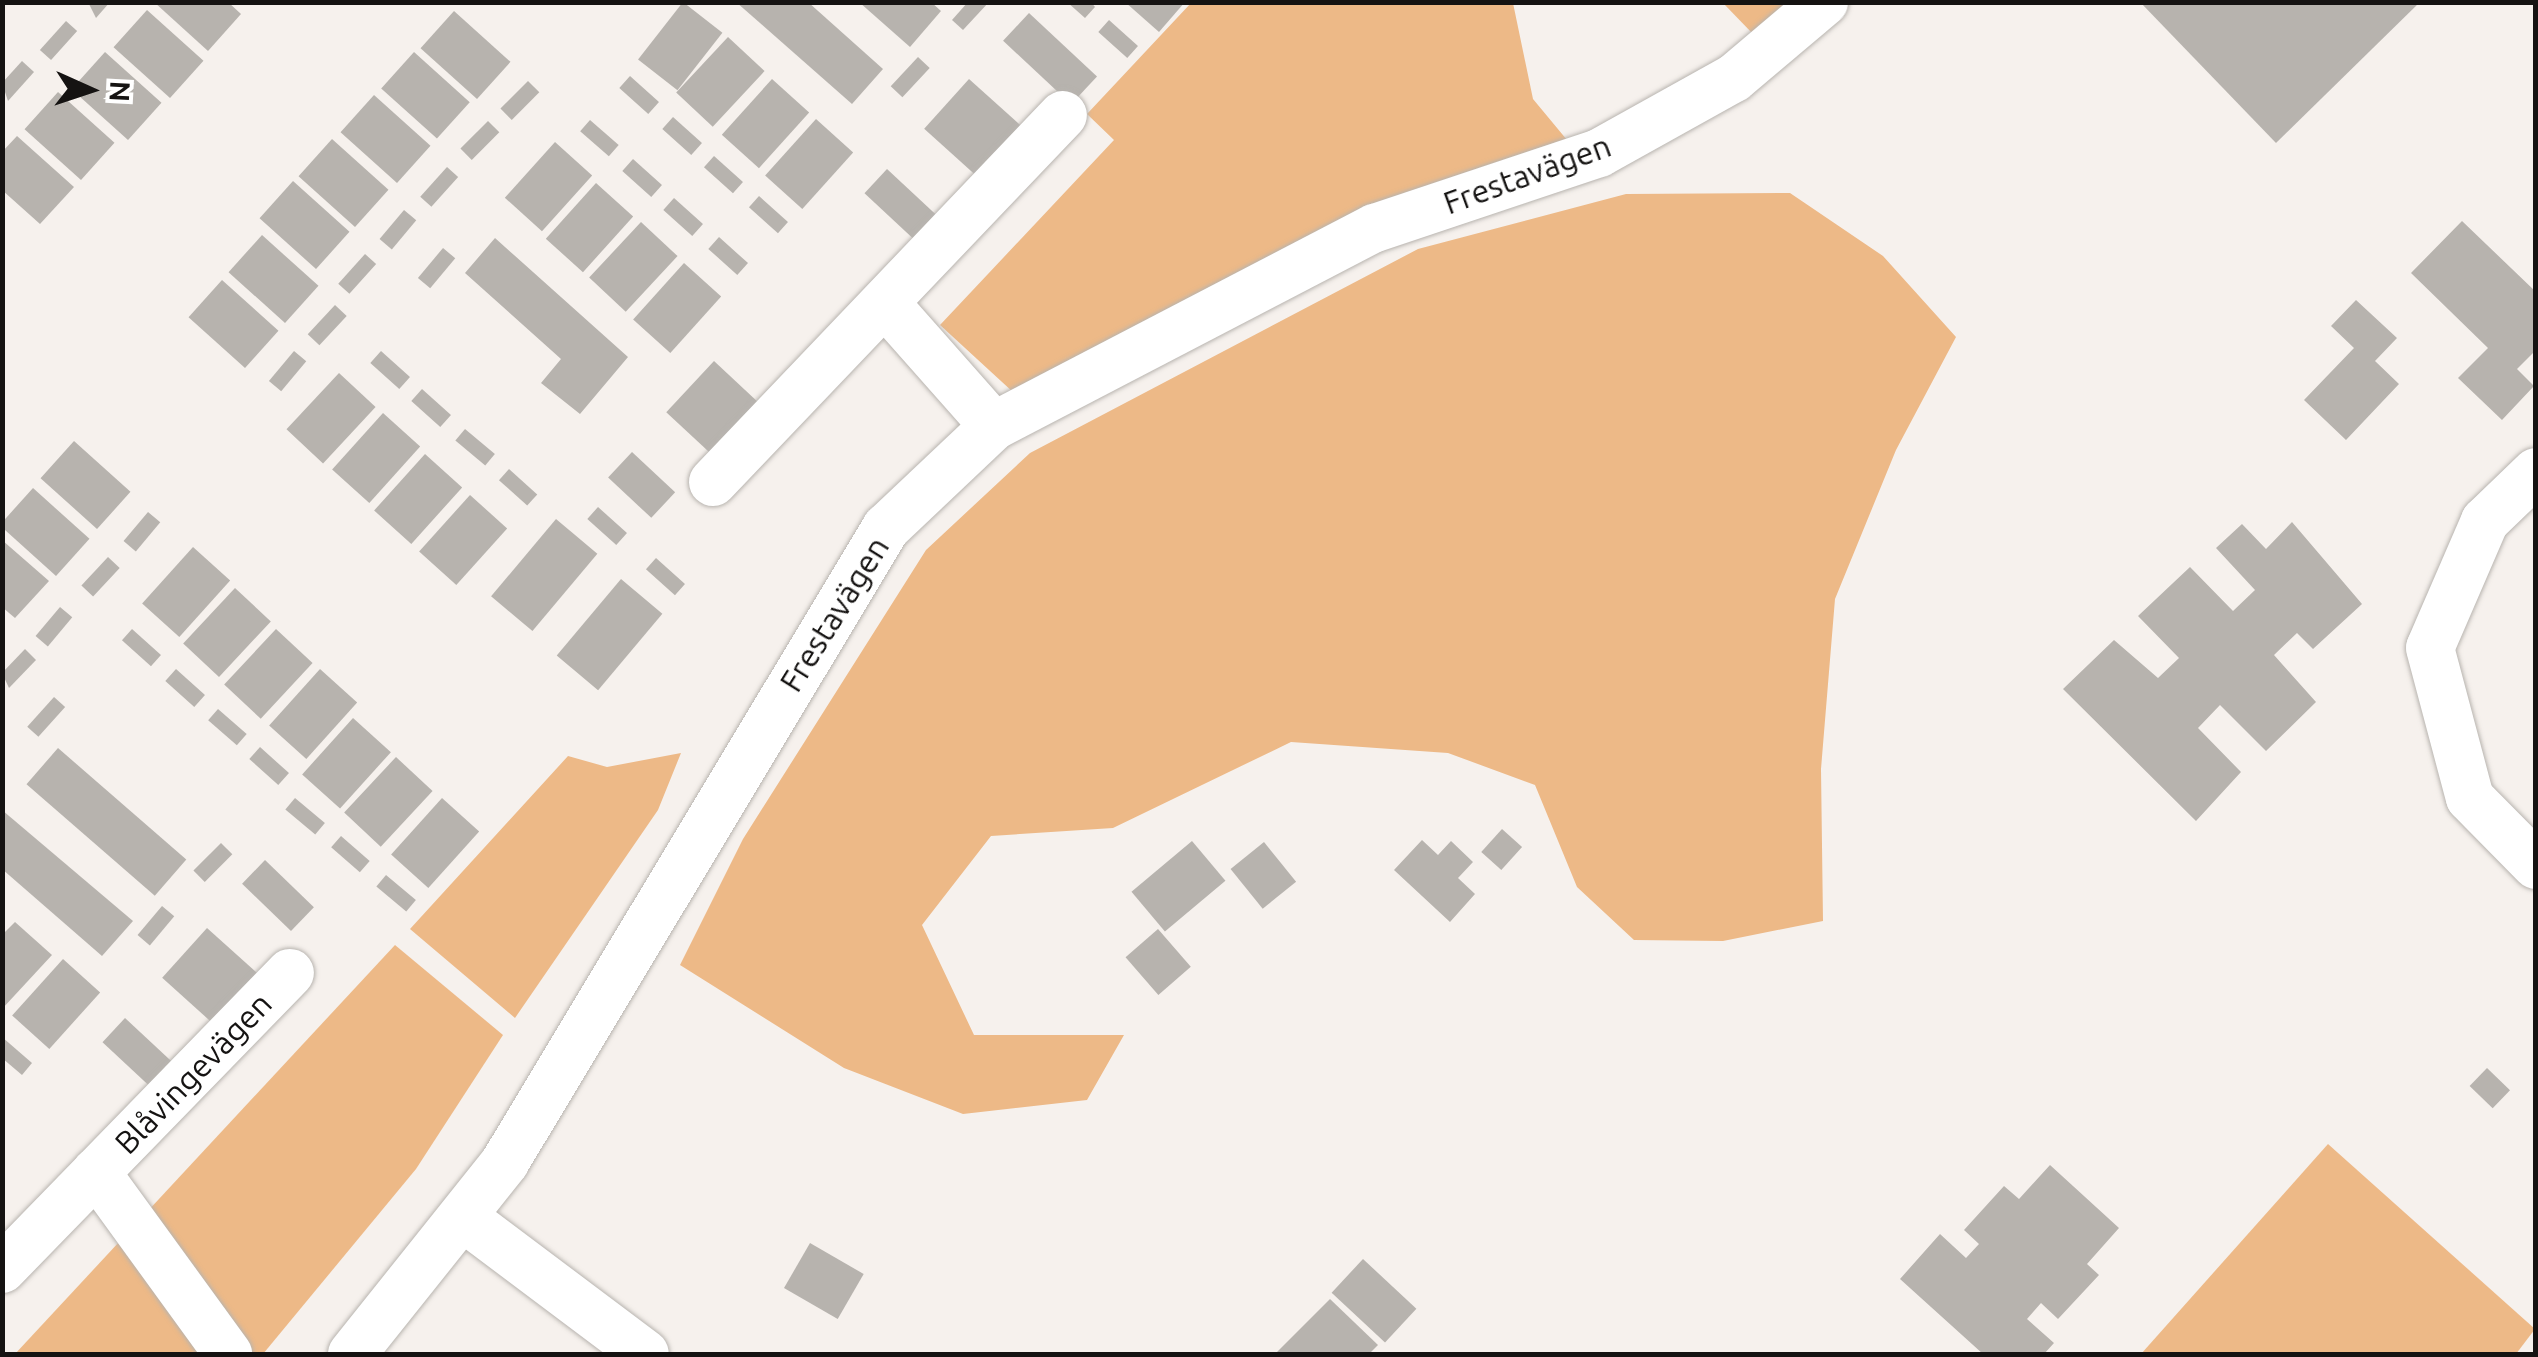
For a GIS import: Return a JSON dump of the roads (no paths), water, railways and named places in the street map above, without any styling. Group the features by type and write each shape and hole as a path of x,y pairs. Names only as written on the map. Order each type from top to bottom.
{"street":[{"name":"Frestavägen","path":"352,1354 464,1218 635,954 886,528 994,426 1375,228 1599,153 1734,78 1824,2"},
{"path":"713,482 1064,114"},
{"path":"885,302 994,426"},
{"path":"2536,472 2484,521 2430,648 2470,798 2536,865"},
{"name":"Blåvingevägen","path":"2,1270 290,973"},
{"name":"Blåvingevägen","path":"96,1172 228,1354"},
{"path":"464,1218 645,1354"}]}
